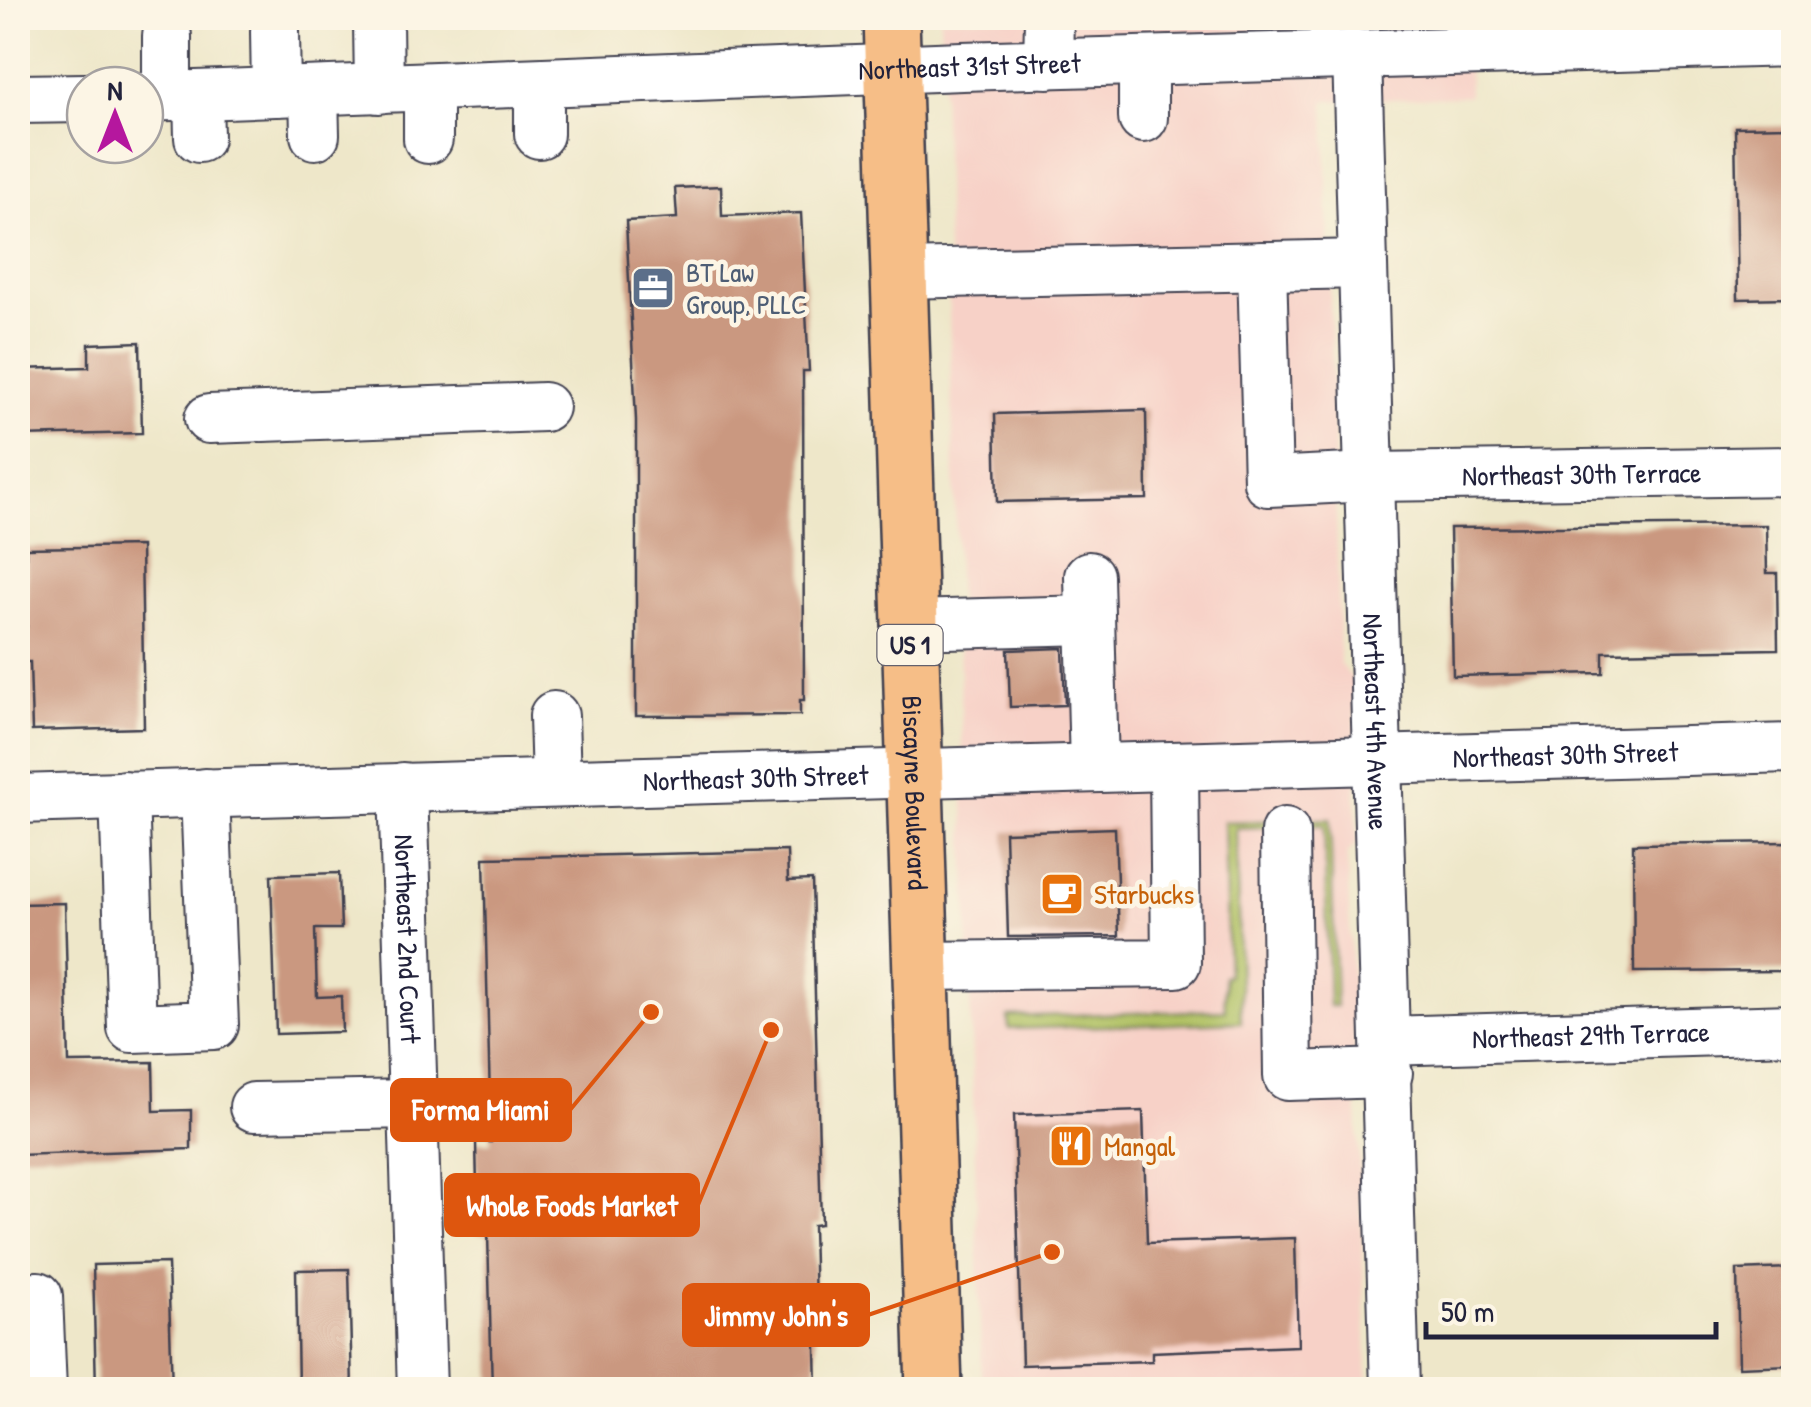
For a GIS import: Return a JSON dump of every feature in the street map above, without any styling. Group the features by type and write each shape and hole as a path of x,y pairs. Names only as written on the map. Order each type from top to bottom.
{"main road":[{"name":"Biscayne Boulevard","path":"892,43 934,1390"}],"street":[{"path":"1048,64 1049,18"},
{"path":"378,21 379,88"},
{"path":"275,31 301,106"},
{"name":"Northeast 31st Street","path":"177,107 301,106 379,88 538,83 892,43 1048,64 1357,54 1419,35 1794,42"},
{"path":"167,36 177,107"},
{"name":"Northeast 4th Avenue","path":"1357,54 1396,1390"},
{"path":"1143,63 1143,118"},
{"path":"538,83 539,134"},
{"path":"428,87 428,139"},
{"path":"18,98 65,98"},
{"path":"898,274 1362,264"},
{"name":"Northeast 30th Terrace","path":"1262,266 1268,482 1370,477 1794,472"},
{"path":"209,419 544,406"},
{"path":"910,625 1089,598 1094,768"},
{"path":"554,716 556,782"},
{"name":"Northeast 30th Street","path":"18,798 1794,748"},
{"path":"920,966 1176,964 1174,766"},
{"name":"Northeast 2nd Court","path":"403,787 422,1390"},
{"path":"124,796 132,1028 214,1024 204,794"},
{"name":"Northeast 29th Terrace","path":"1285,832 1288,1076 1387,1057 1794,1028"},
{"path":"254,1107 413,1104"},
{"path":"18,1297 38,1296 42,1390"}],"shaded area":[{"path":"940,18 1468,18 1469,96 1325,101 1340,664 1354,681 1357,842 1347,854 1368,1389 982,1389"}],"green space":[{"path":"1330,819 1336,1006 1329,1006 1324,825 1236,828 1241,1022 1009,1029 1008,1017 1225,1010 1224,976 1228,975 1224,822"}],"building":[{"path":"1794,126 1794,298 1738,299 1735,127"},
{"path":"721,186 722,216 801,213 809,371 803,371 804,700 800,700 800,715 636,716 636,420 626,221 677,218 675,188"},
{"path":"140,342 142,433 18,436 18,369 89,367 89,344"},
{"path":"1146,410 1147,499 997,502 995,414"},
{"path":"1766,525 1767,573 1777,573 1778,649 1603,652 1603,673 1453,676 1450,528"},
{"path":"141,546 144,728 32,731 30,662 18,662 18,626 27,626 26,548"},
{"path":"1063,648 1065,705 1010,707 1008,650"},
{"name":"Starbucks","path":"1115,828 1119,936 1008,937 1005,832"},
{"path":"1794,842 1794,971 1634,972 1633,844"},
{"path":"787,851 788,881 812,880 821,1224 813,1225 817,1390 492,1390 488,1234 478,1234 476,1142 491,1142 484,858"},
{"path":"339,873 341,929 315,929 317,997 341,996 342,1032 276,1034 271,875"},
{"path":"65,903 69,1063 153,1062 154,1111 191,1110 191,1149 18,1155 18,904"},
{"path":"1143,1111 1147,1243 1295,1238 1298,1346 1152,1352 1152,1361 1022,1365 1014,1115"},
{"path":"168,1263 172,1390 96,1390 93,1265"},
{"path":"1794,1268 1794,1365 1739,1367 1737,1270"},
{"path":"349,1269 352,1390 298,1390 296,1270"}],"place":[{"name":"BT Law Group, PLLC","path":"653,288"},
{"name":"Starbucks","path":"1062,894"},
{"name":"Forma Miami","path":"651,1012"},
{"name":"Whole Foods Market","path":"771,1030"},
{"name":"Mangal","path":"1071,1146"},
{"name":"Jimmy John's","path":"1052,1252"}]}
